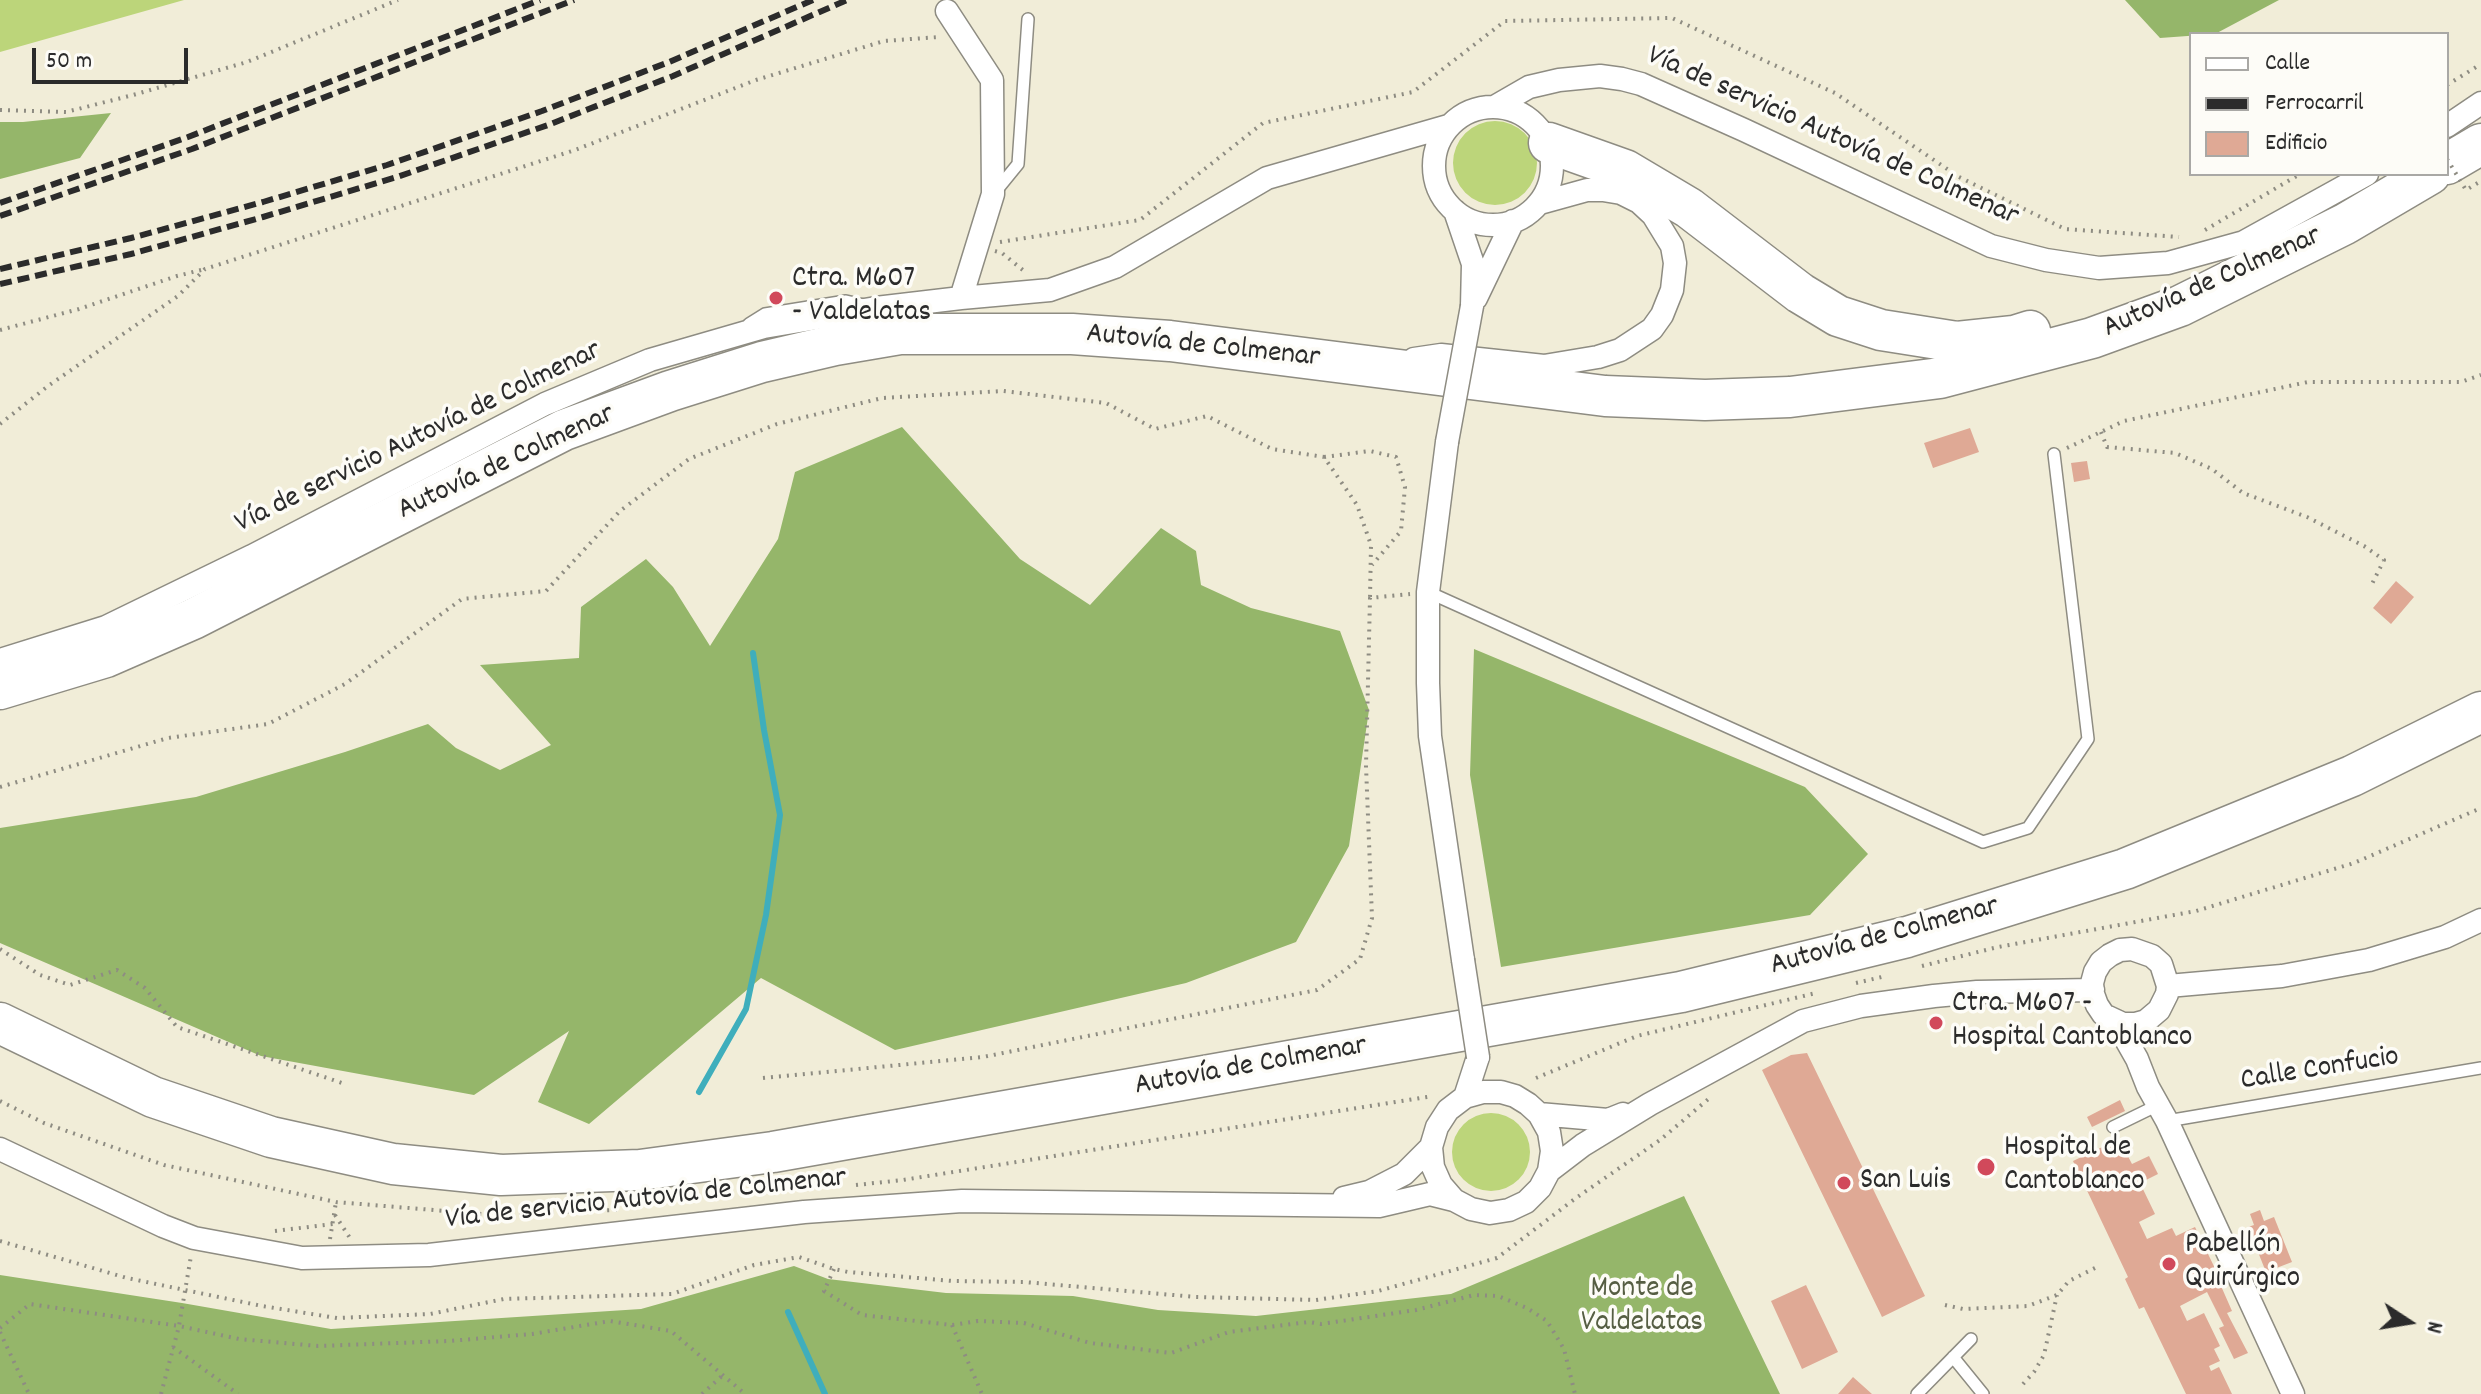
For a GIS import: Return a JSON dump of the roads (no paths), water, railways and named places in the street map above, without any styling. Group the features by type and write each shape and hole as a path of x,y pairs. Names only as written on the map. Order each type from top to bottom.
{"highway":[{"path":"1549,143 1625,170 1689,208 1800,293 1838,316 1881,330 1957,342 2014,336 2159,291 2232,281"},
{"path":"2449,161 2481,144"},
{"name":"Autovía de Colmenar","path":"0,689 106,657 193,619 564,430 670,391 762,362 835,345 900,334 1072,334 1170,341 1605,396 1705,400 1790,397 1940,378 2092,338 2180,306 2232,281 2345,224 2427,176"},
{"name":"Autovía de Colmenar","path":"0,1023 153,1097 271,1137 393,1164 501,1175 640,1170 789,1150 1681,992 1907,937 2125,869 2352,776 2481,712"}],"street":[{"path":"947,11 992,80 993,194 961,298"},
{"name":"Vía de servicio Autovía de Colmenar","path":"1496,106 1529,87 1559,80 1600,76 1641,84 1991,246 2046,260 2099,268 2168,263 2244,242 2363,176"},
{"path":"2449,125 2481,103"},
{"path":"1496,106 1527,117 1542,130 1549,143 1553,163 1549,187 1540,203 1524,217 1492,225 1472,221 1455,211 1441,197 1434,175 1435,155 1448,126 1478,109 1496,106"},
{"name":"Vía de servicio Autovía de Colmenar","path":"0,660 106,627 252,556 545,404 650,360 764,327 876,308 1050,290 1115,267 1267,178 1448,126"},
{"path":"1366,366 1441,355 1557,365 1620,350 1652,329 1662,315 1672,290 1675,263 1672,246 1653,215 1639,202 1621,193 1603,190 1587,190 1540,203"},
{"path":"1455,211 1473,264 1472,306 1447,442 1428,592 1430,736 1478,1057 1501,1092"},
{"path":"1472,306 1513,221"},
{"path":"2168,986 2282,976 2369,960 2445,937 2481,920"},
{"path":"2137,1059 2138,1039 2146,1021 2164,1003 2168,986 2161,964 2143,951 2120,950 2101,962 2095,972 2093,990 2097,1005 2120,1029 2137,1059 2293,1394"},
{"path":"1549,1171 1583,1145 1650,1104 1803,1021 1861,1006 1934,996 2093,990"},
{"path":"2108,1017 2123,1024 2146,1021"},
{"path":"1465,1097 1478,1057"},
{"path":"1319,1205 1379,1206 1430,1194 1490,1213 1509,1210 1526,1202 1540,1188 1549,1171 1552,1151 1549,1132 1539,1114 1528,1104 1501,1092 1483,1092 1465,1097 1448,1110 1437,1127 1431,1147 1433,1167 1441,1185 1454,1200"},
{"path":"1539,1114 1608,1120 1650,1104"},
{"path":"1319,1205 1369,1192 1404,1174 1431,1147"},
{"name":"Vía de servicio Autovía de Colmenar","path":"0,1149 194,1238 302,1258 429,1255 804,1212 962,1201 1319,1205"}],"lane":[{"path":"993,194 1018,164 1028,19"},
{"path":"1428,592 1983,842 2028,828 2088,739 2054,454"},
{"name":"Calle Confucio","path":"2113,1127 2162,1113 2481,1068"},
{"path":"1917,1394 1971,1339"},
{"path":"1953,1357 1983,1394"}],"waterway":[{"path":"699,1092 746,1009 766,915 780,815 753,653"},
{"path":"788,1312 825,1394"}],"railway":[{"path":"0,203 188,137 540,0"},
{"path":"0,216 192,149 574,0"},
{"path":"0,269 131,238 387,165 542,111 669,62 813,0"},
{"path":"0,284 131,254 397,177 548,125 673,76 847,0"}],"place":[{"name":"Ctra. M607 - Valdelatas","path":"776,298"},
{"name":"Ctra. M607 - Hospital Cantoblanco","path":"1936,1023"},
{"name":"Hospital de Cantoblanco","path":"1986,1167"},
{"name":"San Luis","path":"1844,1183"},
{"name":"Pabellón Quirúrgico","path":"2169,1264"}],"park label":[{"name":"Monte de Valdelatas","path":"1642,1308"}]}
